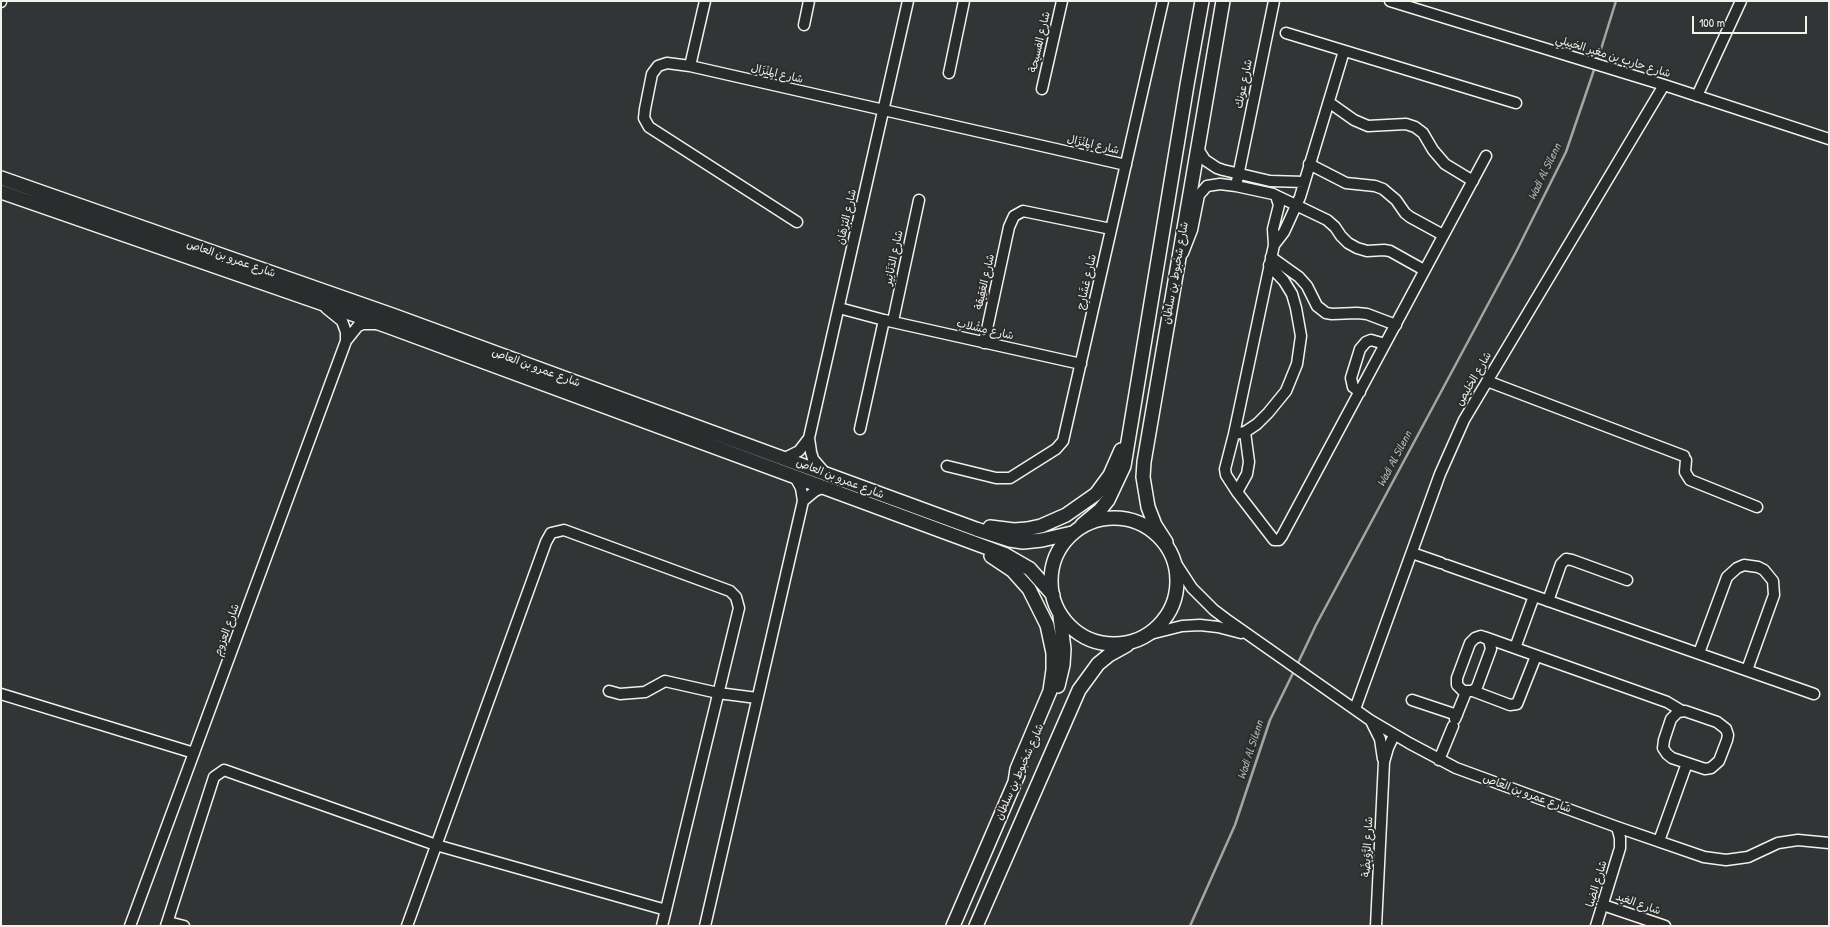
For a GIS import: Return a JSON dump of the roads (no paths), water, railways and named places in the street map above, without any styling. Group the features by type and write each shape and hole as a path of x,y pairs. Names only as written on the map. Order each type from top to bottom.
{"main road":[{"name":"شارع شخبوط بن سلطان","path":"1077,529 1096,514 1108,500 1124,466 1202,1"},
{"name":"شارع شخبوط بن سلطان","path":"1166,542 1155,525 1148,507 1144,477 1144,462 1223,1"},
{"name":"شارع عمرو بن العاص","path":"1,178 395,316 785,458 913,507 1016,541 1042,540 1077,529"},
{"name":"شارع عمرو بن العاص","path":"1,192 387,326 1010,557 1030,569 1053,595"},
{"path":"913,507 930,508 984,525 1014,530 1041,526 1055,521 1092,498 1110,475 1121,450 1138,351 1147,326"},
{"path":"1118,517 1136,521 1152,529 1166,542 1175,562 1178,579 1174,601 1170,611 1160,625 1146,635 1134,641 1117,644 1100,643 1083,637 1069,626 1059,613 1050,585 1051,570 1055,556 1062,543 1077,529 1100,518 1118,517"},
{"path":"910,520 928,531 986,553 1008,567 1018,575 1029,589 1047,625 1054,653 1052,684 1017,769 1016,782"},
{"name":"شارع شخبوط بن سلطان","path":"953,926 1060,681 1064,649 1063,631 1059,613"},
{"name":"شارع شخبوط بن سلطان","path":"976,926 1079,690 1098,664 1109,655 1134,641"}],"street":[{"path":"690,66 706,1"},
{"path":"804,25 809,1"},
{"name":"شارع البُرْهَان","path":"826,474 811,452 809,438 908,1"},
{"path":"949,73 964,1"},
{"name":"شارع الفسيحة","path":"1042,89 1062,1"},
{"name":"شارع عَشَارِج","path":"947,466 1006,479 1015,476 1056,449 1065,438 1163,1"},
{"path":"1217,34 1228,1"},
{"name":"شارع عونك","path":"1236,186 1274,1"},
{"name":"شارع حارب بن مغير الخييلي","path":"1390,1 1664,85 1829,139"},
{"path":"1697,96 1741,1"},
{"path":"1286,33 1516,103"},
{"path":"1274,245 1284,232 1296,205 1330,103 1344,51"},
{"name":"شارع المِنْزَال","path":"797,222 653,130 647,124 644,118 645,109 654,70 658,66 667,63 690,66 1126,165"},
{"name":"شارع الخليص","path":"1355,709 1446,460 1464,420 1664,85"},
{"path":"1330,103 1354,120 1368,126 1406,124 1415,127 1423,133 1433,150 1445,164 1473,181"},
{"path":"1198,149 1205,160 1211,165 1223,170 1275,181 1304,182"},
{"path":"1275,181 1274,195 1278,205 1273,228 1274,245 1225,472 1237,492 1271,539 1276,541 1281,538 1486,156"},
{"path":"1309,164 1346,183 1375,186 1383,189 1396,200 1405,213 1410,217 1443,235"},
{"path":"1178,259 1190,238 1197,201 1202,190 1213,184 1236,186 1274,195 1332,223 1341,236 1348,243 1357,248 1367,251 1390,251 1424,270"},
{"name":"شارع الدَنَانِير","path":"888,321 918,200"},
{"name":"شارع العَقِيقة","path":"984,343 1009,227 1014,216 1023,211 1111,229"},
{"path":"1270,261 1299,277 1307,286 1317,306 1326,313 1368,314 1396,325"},
{"path":"1234,434 1245,432 1268,414 1286,391 1292,378 1300,350 1301,336 1292,294 1270,261"},
{"path":"1296,308 1314,301"},
{"path":"321,304 342,321 346,332 346,342"},
{"name":"شارع مِشْلاب","path":"839,308 888,321 1081,364"},
{"path":"860,429 888,321"},
{"name":"شارع العزوم","path":"130,926 346,342 353,330 363,324 387,326"},
{"path":"1360,392 1353,387 1351,378 1360,349 1366,342 1371,340 1385,344"},
{"path":"1486,381 1685,458 1685,472 1690,480 1757,507"},
{"path":"1237,492 1247,474 1249,462 1245,432"},
{"name":"شارع البُرْهَان","path":"785,458 800,451 809,438"},
{"path":"705,926 803,501 801,488 796,477"},
{"path":"803,501 815,491 824,487"},
{"path":"407,926 546,542 551,533 564,530 730,591 736,597 738,608 662,926"},
{"path":"1412,553 1814,694"},
{"path":"1548,601 1561,564 1566,559 1628,580"},
{"name":"شارع عمرو بن العاص","path":"1175,562 1183,576 1202,599 1214,610 1254,639 1370,720 1394,735 1439,760 1475,776 1704,857 1726,860 1748,857 1769,847 1788,841 1808,840 1829,843"},
{"path":"1699,653 1727,577 1737,568 1744,565 1758,567 1769,575 1774,588 1774,595 1747,670"},
{"path":"1515,648 1534,596"},
{"name":"شارع عمرو بن العاص","path":"1146,635 1182,626 1200,625 1236,631 1254,639"},
{"path":"1536,656 1517,704 1510,705 1459,688 1456,681 1472,640 1478,637 1484,637 1667,702 1682,711 1688,711 1717,722 1724,726 1728,735 1719,762 1714,766 1705,769 1670,756 1665,752 1663,746 1671,719 1682,711"},
{"path":"1439,760 1455,720 1469,691 1477,687 1491,649 1489,640 1484,637"},
{"path":"609,691 620,694 646,692 665,681 718,693 758,698"},
{"path":"1,694 194,753"},
{"path":"1412,700 1455,720"},
{"name":"شارع الرُّوَيضَة","path":"1370,720 1380,738 1384,769"},
{"name":"شارع الرُّوَيضَة","path":"1376,926 1384,769 1386,754 1394,735"},
{"path":"1659,841 1687,763"},
{"path":"184,926 167,924 214,777 224,770 436,845 666,910"},
{"name":"شارع الضبا","path":"1596,926 1620,848 1620,838 1617,827"},
{"path":"1620,848 1637,834"},
{"name":"شارع الغيد","path":"1603,905 1665,926"}],"waterway":[{"name":"Wadi Al Silenn","path":"1597,62 1616,1"},
{"name":"Wadi Al Silenn","path":"1297,665 1316,625 1516,252 1566,152 1595,67"},
{"name":"Wadi Al Silenn","path":"1190,926 1235,825 1270,720 1295,669"}]}
